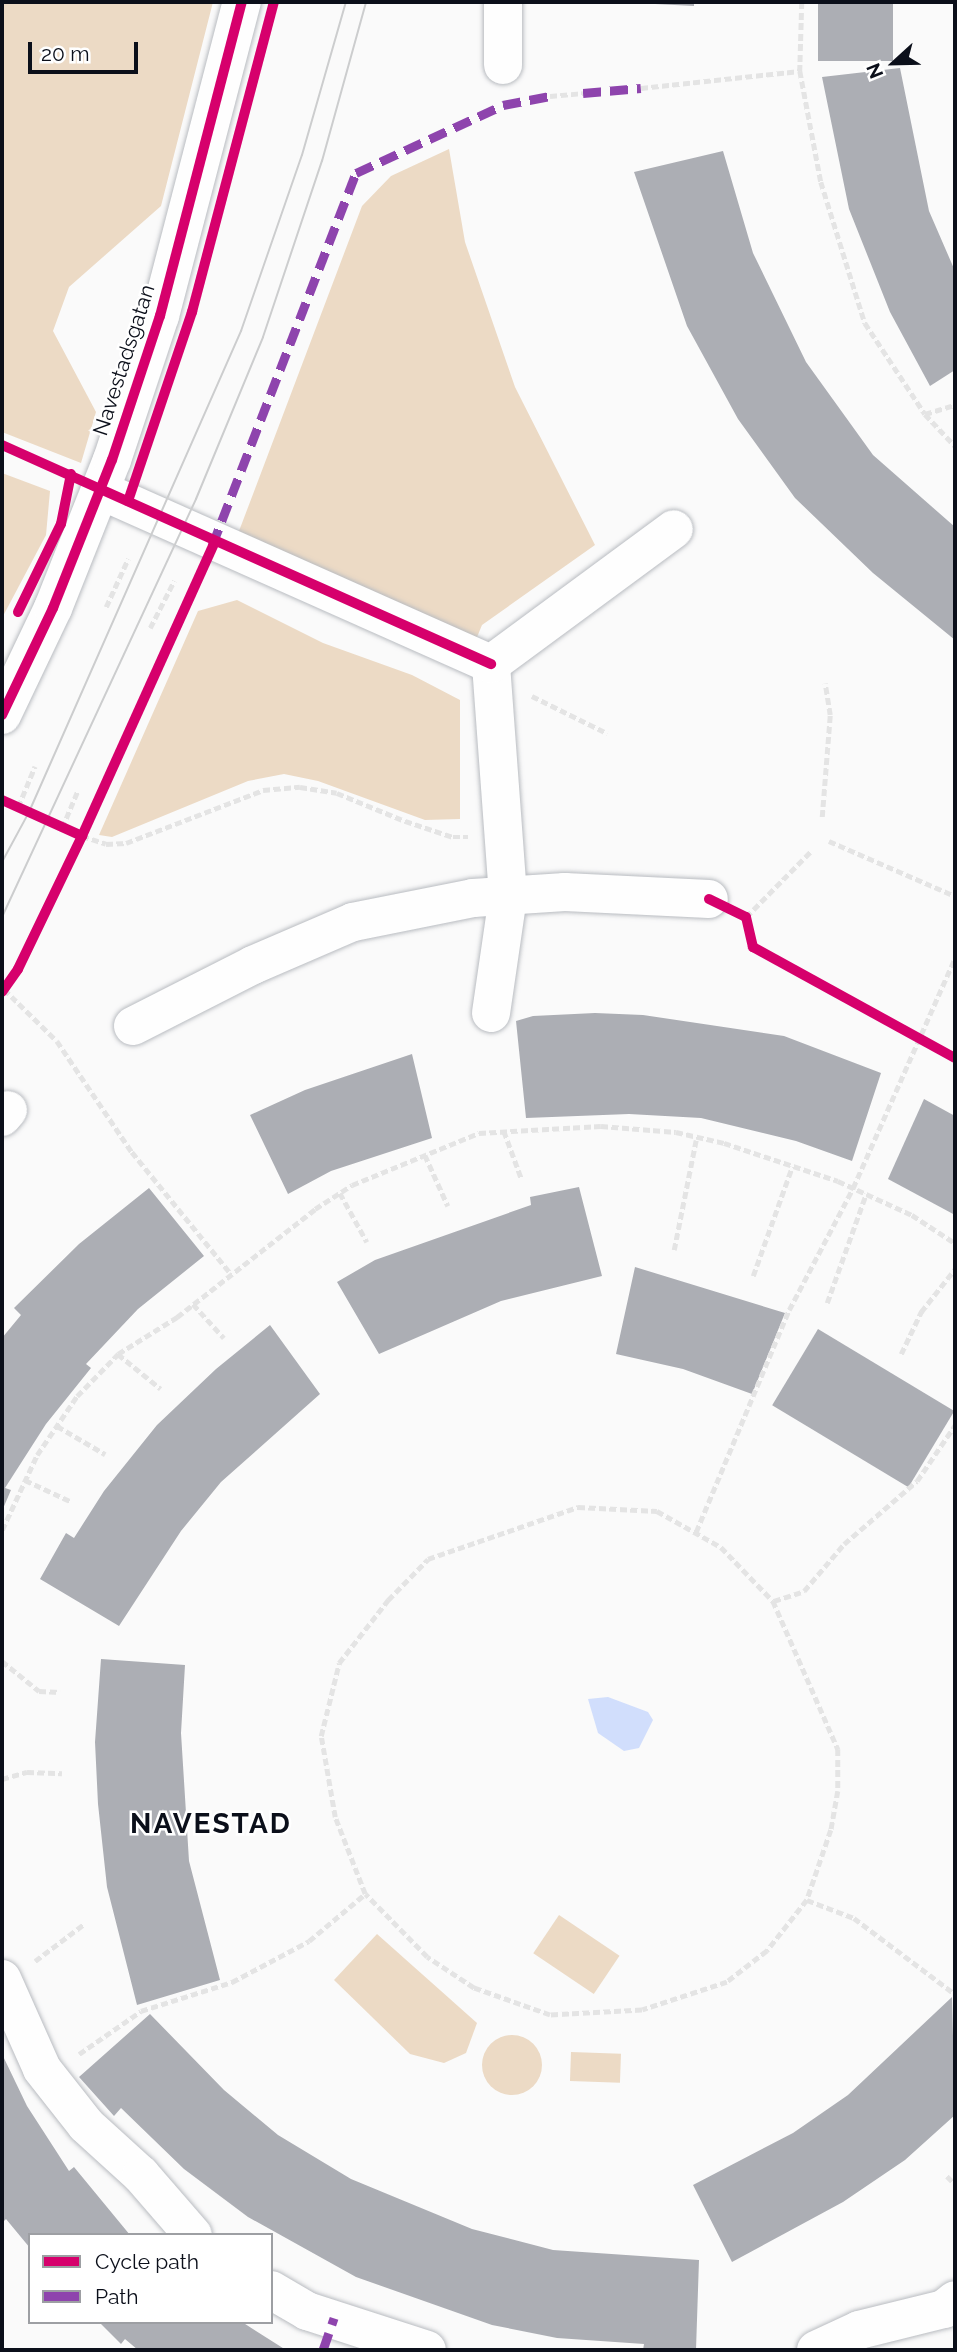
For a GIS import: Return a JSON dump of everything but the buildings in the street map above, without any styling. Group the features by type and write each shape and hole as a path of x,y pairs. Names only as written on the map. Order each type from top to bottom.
{"street":[{"name":"Navestadsgatan","path":"2,715 100,490 160,316 242,2"},
{"path":"503,2 503,65"},
{"path":"100,490 491,664"},
{"path":"491,664 674,529"},
{"path":"491,664 508,896 491,1013"},
{"path":"133,1026 253,965 354,922 473,898 565,892 709,899"},
{"path":"3,1982 42,2069 86,2125 141,2175 191,2233"},
{"path":"273,2291 307,2311 427,2350"},
{"path":"817,2350 859,2330 944,2309 955,2300"}],"path":[{"path":"802,2 800,71 821,182 865,323 925,414 955,446"},
{"path":"641,88 800,71"},
{"path":"550,96 583,93"},
{"path":"925,414 955,405"},
{"path":"106,607 128,558"},
{"path":"150,628 174,581"},
{"path":"491,664 529,695 607,733"},
{"path":"822,817 830,715 825,683"},
{"path":"18,807 35,766"},
{"path":"82,836 106,844 126,844 263,790 300,787 337,793 453,837 504,837"},
{"path":"62,828 78,790"},
{"path":"829,841 955,896"},
{"path":"746,917 812,850"},
{"path":"696,1532 789,1310 853,1188 955,958"},
{"path":"4,989 57,1041 132,1152 231,1274"},
{"path":"2,1530 25,1479 57,1426 77,1396 118,1354 193,1304 340,1193 479,1133 601,1126 676,1132 696,1140 724,1143 853,1188 955,1243"},
{"path":"504,1131 522,1180"},
{"path":"674,1250 696,1140"},
{"path":"425,1155 448,1206"},
{"path":"753,1276 792,1167"},
{"path":"340,1193 367,1242"},
{"path":"827,1303 866,1194"},
{"path":"901,1354 920,1312 955,1269"},
{"path":"193,1304 224,1338"},
{"path":"118,1354 161,1389"},
{"path":"774,1601 804,1591 844,1544 917,1481 955,1425"},
{"path":"57,1426 105,1454"},
{"path":"25,1479 72,1502"},
{"path":"578,1507 657,1511 721,1546 774,1601 838,1749 831,1830 807,1900 766,1951 727,1982 642,2010 550,2015 474,1988 427,1957 365,1894 335,1817 321,1736 339,1663 388,1600 428,1559 578,1507"},
{"path":"2,1661 39,1691 60,1692"},
{"path":"2,1779 27,1772 62,1773"},
{"path":"52,2080 94,2041 141,2011 232,1982 309,1941 365,1894"},
{"path":"807,1900 854,1918 955,1994"},
{"path":"3,1982 84,1924"},
{"path":"947,2176 955,2184"}],"shaded area":[{"path":"2,2 213,2 161,206 69,287 53,331 96,412 81,463 2,432"},
{"path":"449,149 465,242 515,387 595,545 482,625 475,642 236,539 362,206 391,176"},
{"path":"2,473 50,491 46,535 2,618"},
{"path":"237,600 323,643 412,675 460,700 460,819 425,820 318,781 284,774 248,781 112,837 99,835 198,611"},
{"path":"559,1915 620,1956 594,1994 533,1953"},
{"path":"377,1934 477,2023 466,2053 444,2063 410,2054 334,1980"},
{"path":"512,2035 529,2040 537,2048 542,2065 537,2082 529,2090 512,2095 495,2090 487,2082 482,2065 487,2048 495,2040"},
{"path":"571,2052 621,2054 620,2083 570,2081"}],"water":[{"path":"608,1697 648,1712 653,1720 639,1748 624,1751 598,1733 588,1699"}],"tram line":[{"path":"2,862 29,812 241,331 302,155 346,2"},
{"path":"2,917 196,499 263,337 322,161 366,2"}],"marked path":[{"path":"583,93 641,88"},
{"path":"212,546 356,173 503,105 550,96"},
{"path":"323,2350 334,2318"}],"cycle path":[{"path":"2,715 53,608 112,460 160,316 242,2"},
{"path":"128,501 192,312 274,2"},
{"path":"2,445 491,664"},
{"path":"18,612 61,524 71,474"},
{"path":"2,992 18,969 82,836 214,543"},
{"path":"2,800 82,836"},
{"path":"709,899 746,917 753,947 955,1058"}],"district":[{"name":"NAVESTAD","path":"211,1824"}]}
